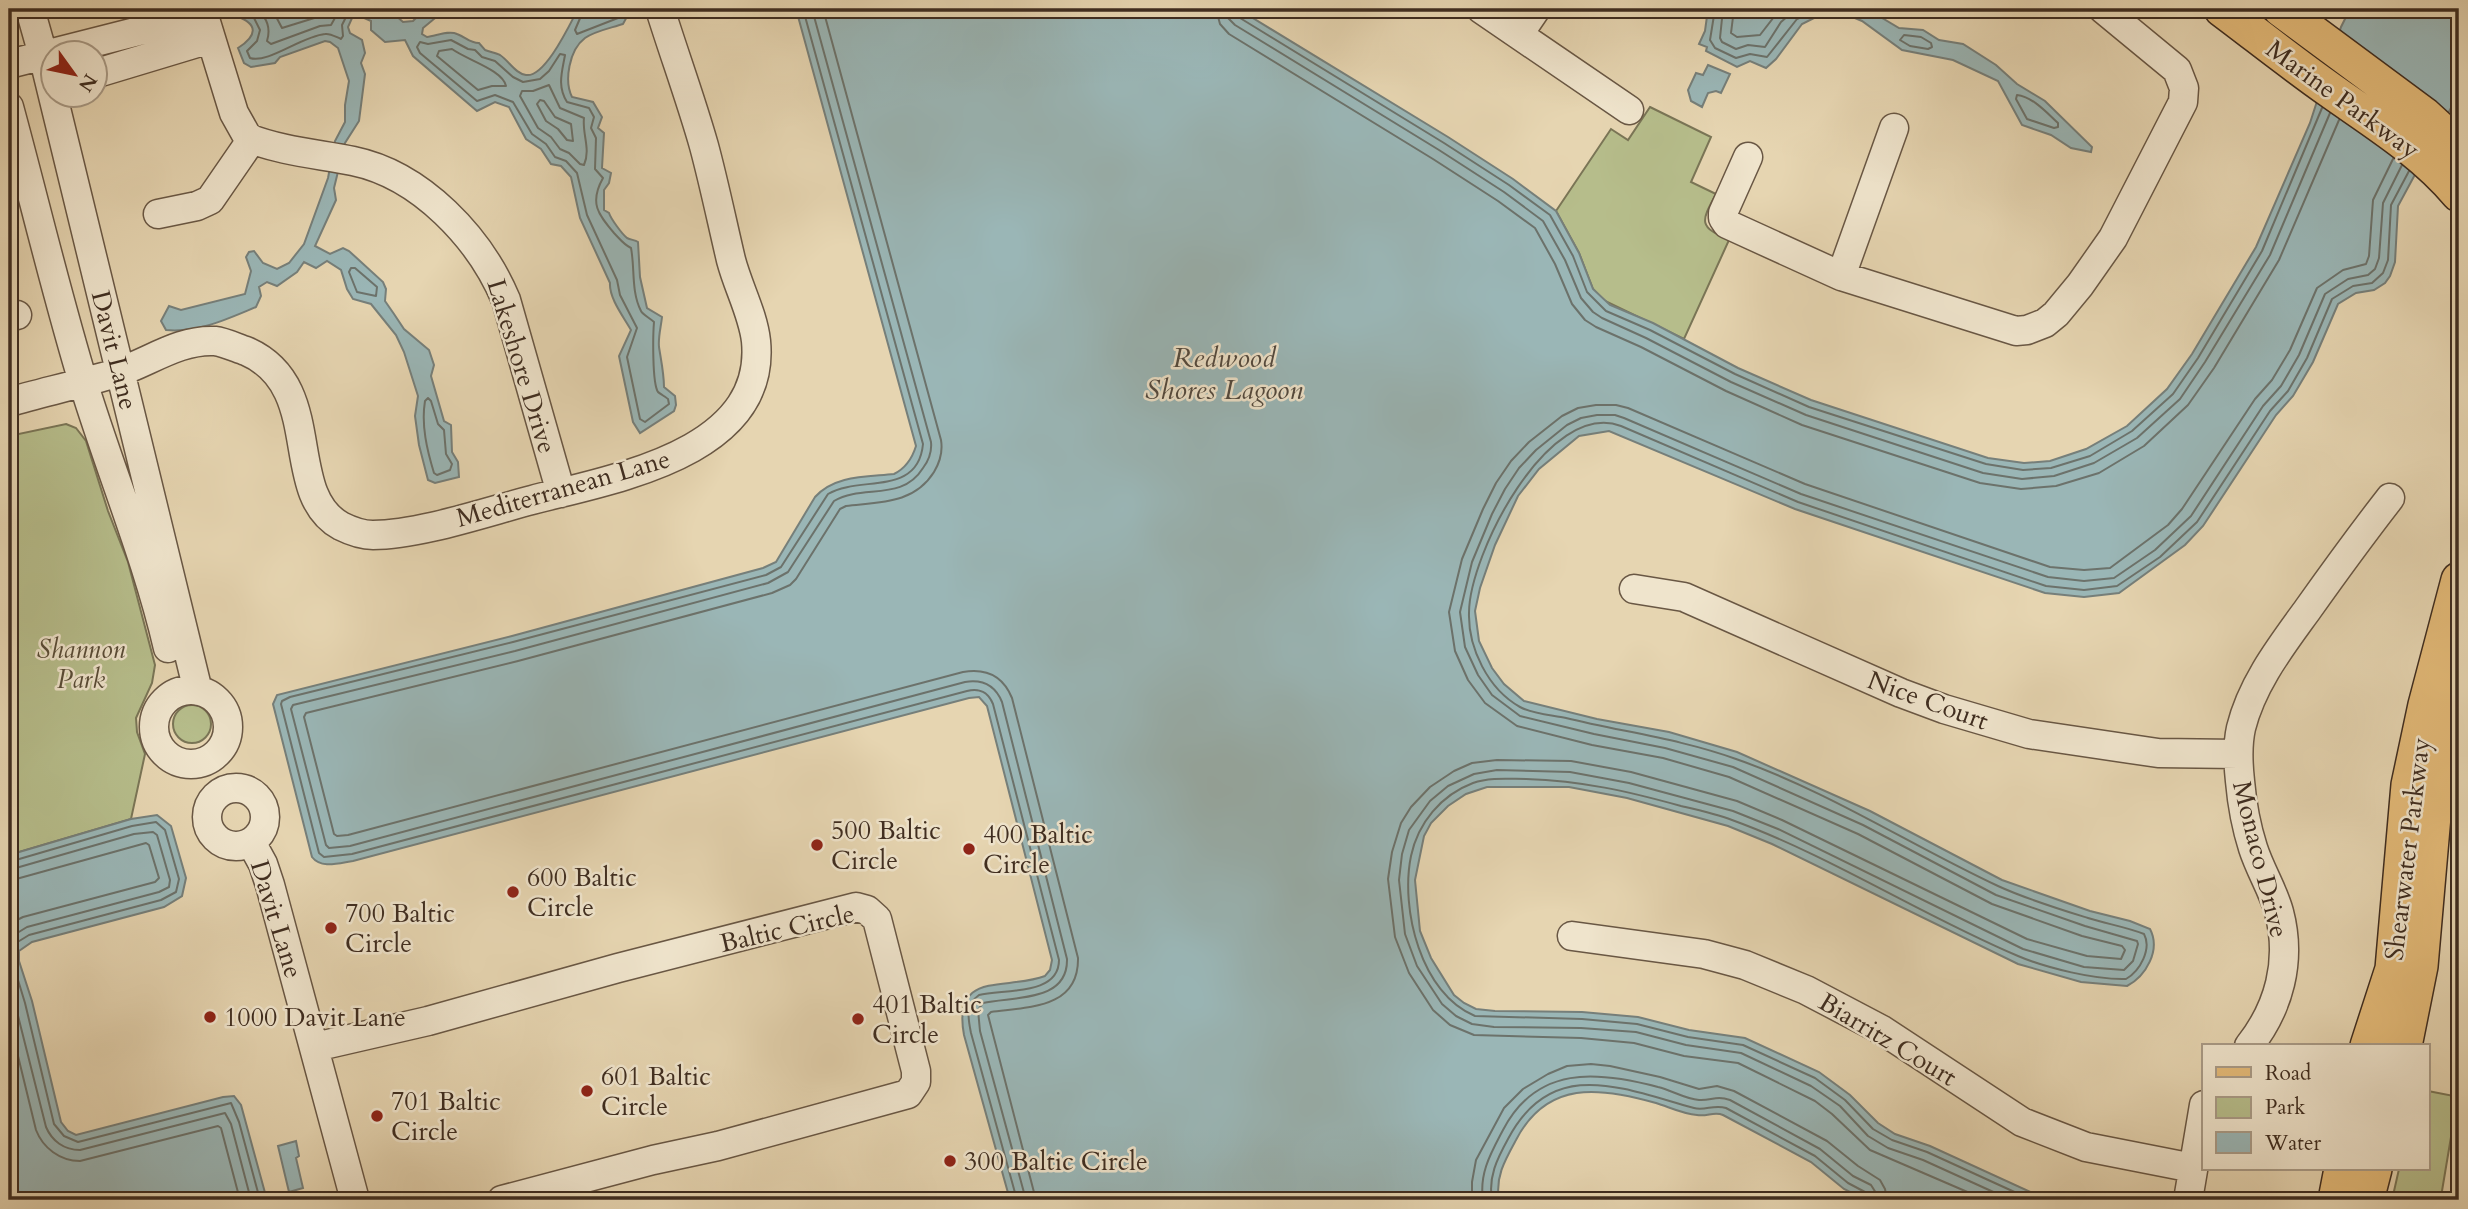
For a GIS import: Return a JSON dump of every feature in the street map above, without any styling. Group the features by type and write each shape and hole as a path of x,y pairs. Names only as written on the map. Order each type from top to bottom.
{"main road":[{"name":"Marine Parkway","path":"2222,9 2397,135 2454,188"},
{"name":"Marine Parkway","path":"2287,13 2424,115 2459,147"},
{"name":"Shearwater Parkway","path":"2369,1044 2393,969 2409,785 2426,705 2457,596"},
{"name":"Shearwater Parkway","path":"2403,1044 2420,966 2436,781 2459,675"},
{"path":"2336,1200 2342,1170"},
{"path":"2366,1200 2374,1170"}],"street":[{"name":"Davit Lane","path":"30,9 38,38"},
{"name":"Mediterranean Lane","path":"9,402 83,383 122,379 149,358 188,345 215,341 236,348 262,359 286,384 293,402 313,490 324,511 351,531 376,535 415,529 561,493 649,467 677,457 700,444 738,407 748,391 755,371 756,343 736,278 704,144 660,9"},
{"path":"1481,9 1629,110"},
{"path":"1519,34 1536,9"},
{"path":"1748,157 1723,212 1725,222 1841,276 2015,331 2040,327 2056,314 2113,238 2183,102 2184,88 2178,70 2103,9"},
{"path":"108,41 205,21"},
{"path":"108,67 205,21"},
{"path":"158,214 197,206 210,200 252,139 239,126 205,21"},
{"path":"9,64 38,56"},
{"name":"Davit Lane","path":"9,107 83,383 188,692"},
{"name":"Davit Lane","path":"56,108 122,379 188,692"},
{"path":"1841,276 1894,128"},
{"name":"Lakeshore Drive","path":"252,139 342,159 388,174 422,193 470,238 494,272 506,300 561,493"},
{"name":"Monaco Drive","path":"2250,1044 2275,1002 2283,971 2284,953 2279,913 2253,848 2243,807 2238,754 2241,728 2260,682 2278,650 2390,498"},
{"name":"Nice Court","path":"1634,589 1684,597 1901,693 2022,732 2158,753 2238,754"},
{"path":"188,692 208,694 224,710 227,733 208,758 187,764 175,761 165,754 158,744 154,732 155,720 159,708 167,699 188,692"},
{"path":"208,758 226,791"},
{"path":"226,791 253,793 264,808 263,827 251,842 232,846 215,838 209,830 208,810 226,791"},
{"name":"Davit Lane","path":"251,842 264,864 355,1200"},
{"name":"Baltic Circle","path":"315,1047 428,1021 618,968 856,907 867,910 877,919 916,1071 916,1082 908,1094 719,1146 653,1160 502,1200"},
{"name":"Biarritz Court","path":"1572,936 1704,954 1745,965 1806,990 1882,1030 2022,1122 2086,1147 2193,1168"},
{"path":"2188,1200 2202,1116"}],"green space":[{"path":"1650,107 1711,137 1691,182 1716,194 1707,211 1705,222 1712,231 1729,240 1684,339 1603,300 1593,289 1579,253 1556,211 1611,129 1628,140"},
{"name":"Shannon Park","path":"66,424 76,428 86,441 108,511 128,562 155,665 152,683 136,718 137,732 145,754 131,819 9,855 9,436"},
{"path":"192,705 206,710 211,724 206,738 192,743 178,738 173,724 178,710"},
{"path":"2430,1091 2459,1097 2459,1132 2452,1131 2441,1197 2438,1200 2392,1200 2399,1170 2430,1170"}],"water":[{"path":"235,9 384,9 391,17 395,15 403,22 413,21 425,9 446,9 423,28 422,34 427,37 457,34 500,55 516,70 526,75 533,74 549,59 578,9 629,9 623,24 593,33 580,43 569,66 568,83 572,97 593,102 602,117 598,128 604,133 602,168 611,173 604,190 604,210 627,238 638,242 640,277 647,308 662,317 659,343 664,387 675,396 674,411 640,433 633,422 619,356 631,330 614,301 610,283 580,218 571,177 561,166 551,164 541,149 526,139 509,107 495,102 477,111 413,56 405,40 385,42 371,30 371,21 362,17 352,18 348,27 350,33 362,40 365,53 361,63 365,74 359,121 345,143 334,188 336,200 315,246 330,254 343,248 349,251 383,282 386,289 385,301 404,329 429,350 434,365 431,376 444,421 451,425 452,452 458,462 459,477 435,483 428,480 415,416 418,396 404,352 396,335 371,304 353,299 341,270 327,261 316,268 304,262 297,272 277,286 267,282 259,287 261,296 256,307 201,327 166,330 161,321 169,306 181,310 245,294 251,271 246,257 249,252 254,251 263,263 277,269 289,263 304,244 328,178 335,141 345,122 349,81 338,48 325,41 280,57 275,63 251,67 244,63 238,48 252,35 252,26 236,16"},
{"name":"Redwood Shores Lagoon","path":"796,9 1238,9 1448,137 1556,211 1579,253 1593,289 1610,305 1653,323 1738,368 1811,400 1988,458 2024,463 2050,461 2086,449 2127,426 2167,389 2192,354 2256,247 2310,123 2341,27 2350,9 2459,9 2459,93 2398,206 2395,262 2390,276 2374,290 2356,293 2338,304 2313,362 2293,396 2276,415 2203,526 2185,545 2119,593 2084,597 2045,593 1795,509 1609,431 1579,436 1539,469 1518,496 1495,545 1480,588 1475,611 1479,641 1492,668 1504,684 1524,701 1597,719 1669,732 1737,752 1870,811 2002,880 2150,929 2154,945 2146,969 2127,986 2081,982 2018,964 1772,844 1728,826 1627,798 1569,787 1487,787 1466,794 1448,806 1431,823 1424,836 1415,880 1420,931 1431,958 1454,995 1476,1009 1582,1012 1638,1017 1689,1030 1745,1038 1819,1072 1850,1095 1878,1123 1895,1134 1930,1146 2048,1200 1866,1200 1844,1189 1811,1162 1723,1115 1692,1114 1635,1098 1595,1092 1559,1098 1543,1107 1529,1121 1502,1169 1498,1184 1499,1200 1010,1200 964,1035 962,1014 966,1000 974,992 985,987 1045,976 1050,970 1052,960 987,706 979,697 353,861 331,864 316,861 312,857 273,704 277,695 512,636 763,568 776,562 815,497 823,490 852,478 894,474 910,459 916,446"},
{"path":"1708,9 1867,9 1899,28 1923,30 1939,40 1963,44 2045,101 2092,147 2091,152 2071,148 2051,135 2022,125 1998,81 1953,60 1902,50 1862,21 1843,13 1816,17 1802,24 1766,68 1750,61 1737,67 1706,51 1707,47 1699,44 1705,31"},
{"path":"1708,65 1730,74 1721,93 1708,93 1702,107 1691,101 1688,90 1696,73 1703,75"},
{"path":"157,815 171,826 186,878 182,896 164,907 32,942 19,951 19,961 32,1001 61,1122 68,1131 76,1135 234,1096 241,1105 267,1200 9,1200 9,855 131,819"},
{"path":"296,1141 299,1156 296,1158 303,1188 289,1192 278,1146"}],"place":[{"name":"500 Baltic Circle","path":"817,845"},
{"name":"400 Baltic Circle","path":"969,849"},
{"name":"600 Baltic Circle","path":"513,892"},
{"name":"700 Baltic Circle","path":"331,928"},
{"name":"1000 Davit Lane","path":"210,1017"},
{"name":"401 Baltic Circle","path":"858,1019"},
{"name":"601 Baltic Circle","path":"587,1091"},
{"name":"701 Baltic Circle","path":"377,1116"},
{"name":"300 Baltic Circle","path":"950,1161"}]}
